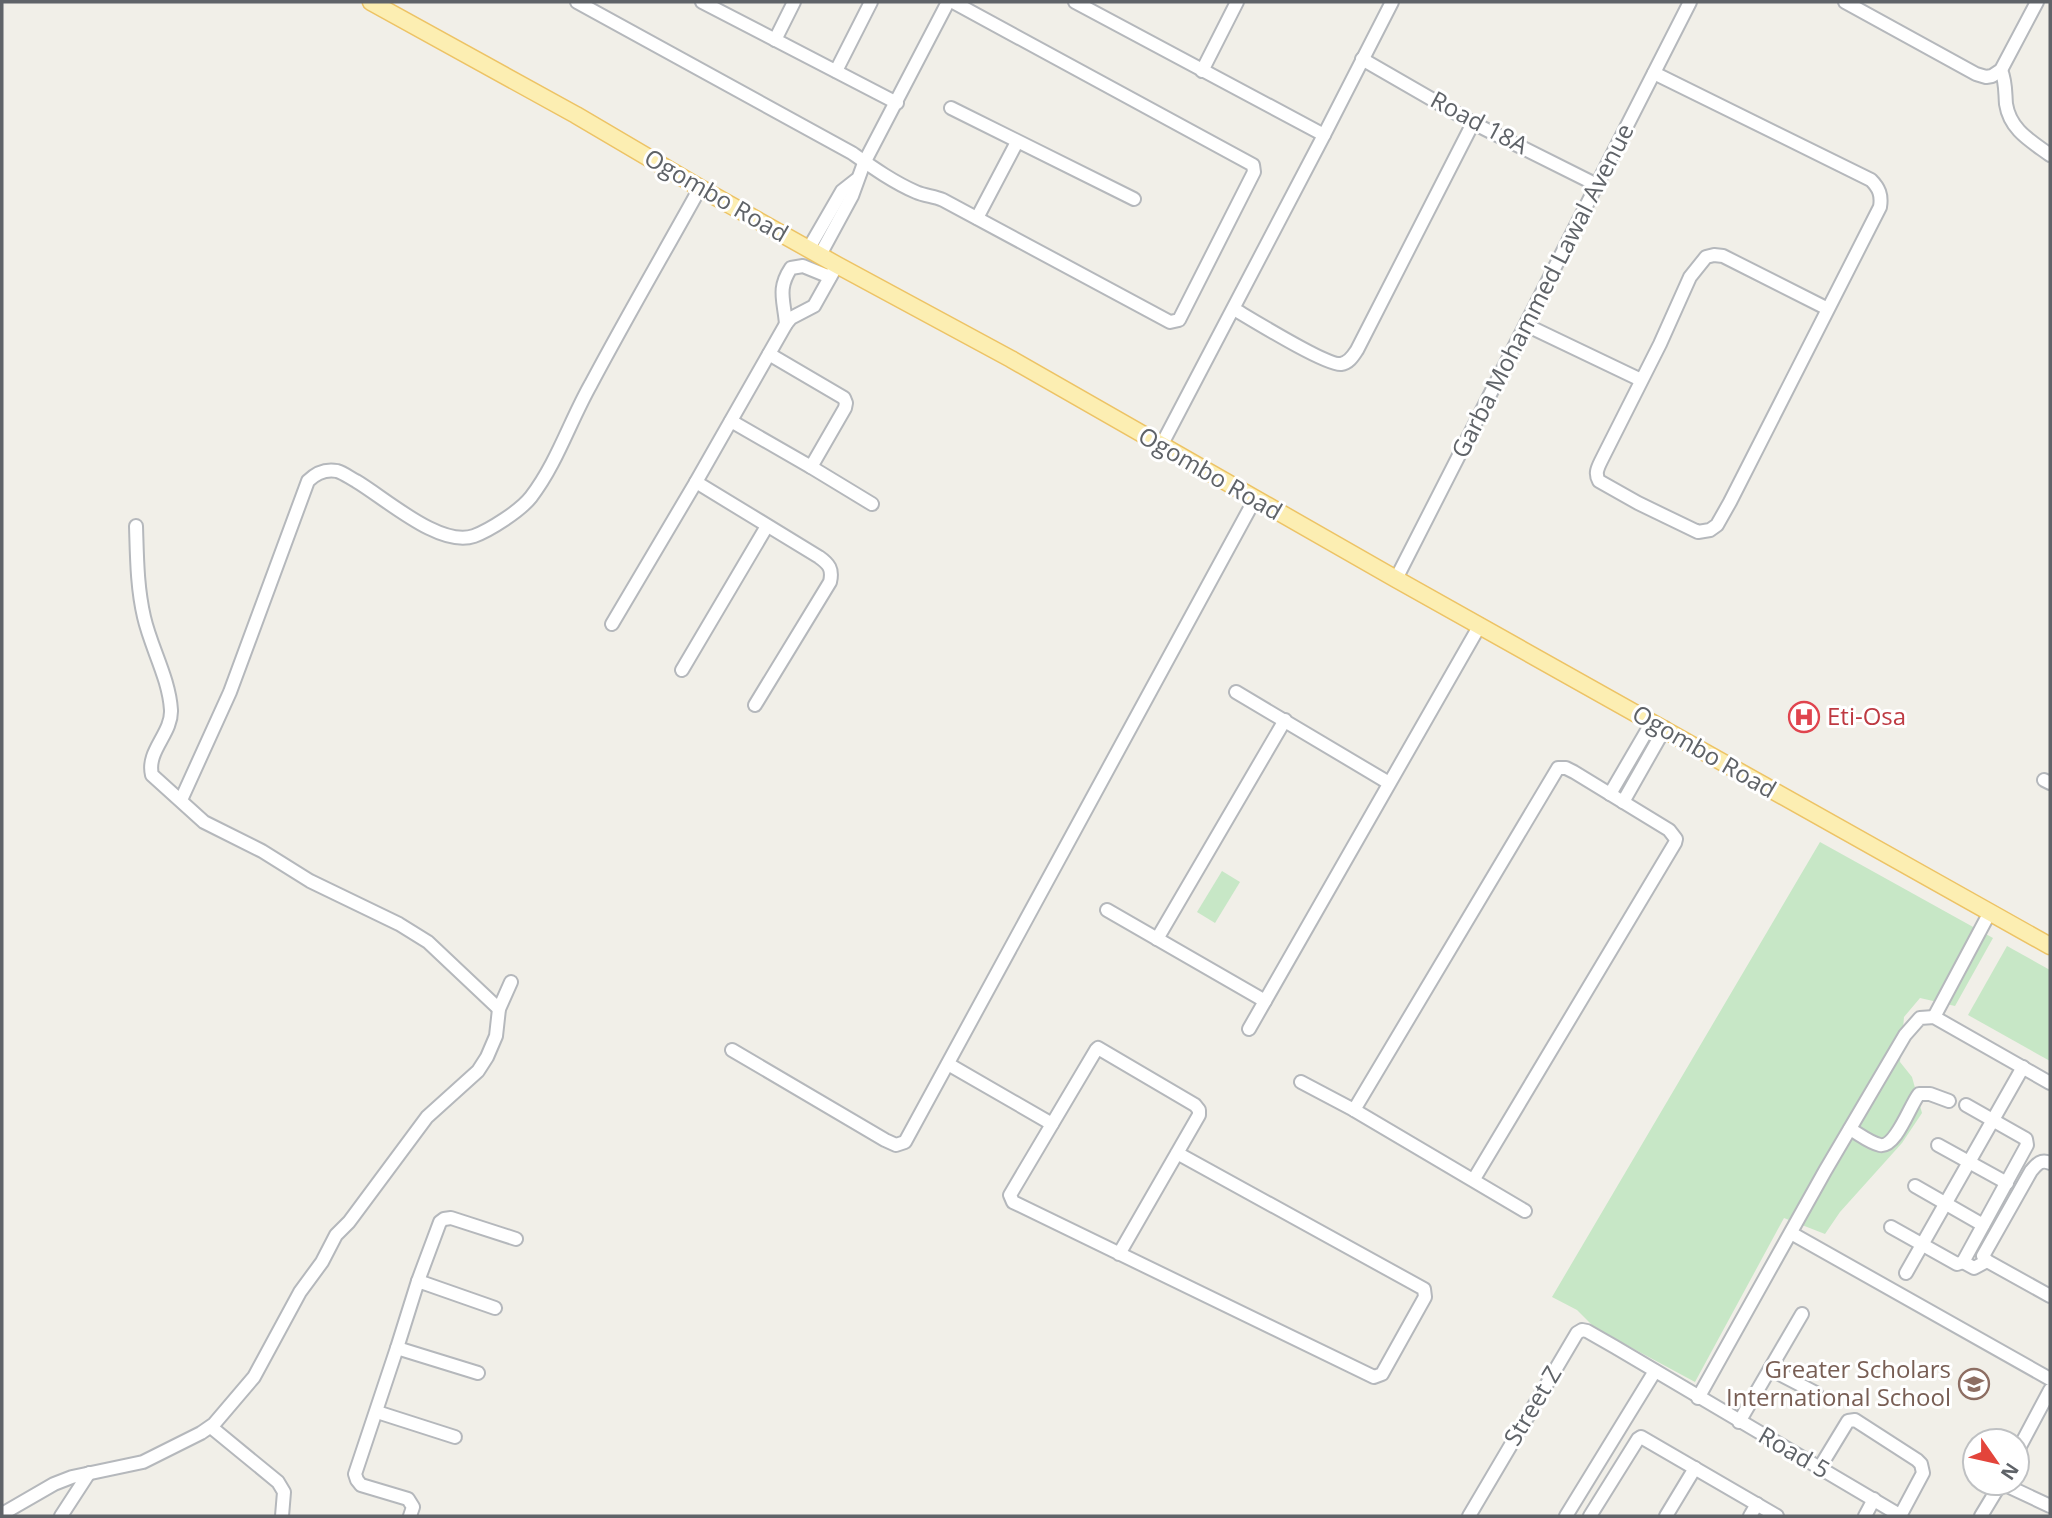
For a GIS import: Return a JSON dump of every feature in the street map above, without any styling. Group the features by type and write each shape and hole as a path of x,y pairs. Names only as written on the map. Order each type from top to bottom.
{"main road":[{"name":"Ogombo Road","path":"374,3 815,251 833,271 1011,359 1396,579 2050,946"}],"street":[{"path":"577,2 852,153 864,163 917,192 934,196 977,218 1170,322 1182,316 1255,168 1250,162 951,2 864,163 852,196 815,251"},
{"path":"775,40 794,2"},
{"path":"836,71 871,2"},
{"path":"1075,2 1324,135"},
{"path":"1202,71 1237,2"},
{"path":"1161,446 1392,2"},
{"name":"Garba Mohammed Lawal Avenue","path":"1396,579 1689,2"},
{"path":"1845,2 1986,77 2001,70 2037,2"},
{"path":"711,4 897,103"},
{"name":"Road 18A","path":"1362,59 1474,123 1597,185"},
{"path":"2001,70 2006,82 2007,113 2018,132 2050,155"},
{"path":"1654,73 1871,180 1881,195 1880,207 1730,502 1717,525 1710,530 1698,532 1682,526 1604,485 1597,477 1601,461 1690,277 1706,257 1723,256 1828,309"},
{"path":"951,108 1134,199"},
{"path":"1234,309 1321,357 1339,365 1345,364 1363,340 1474,123"},
{"path":"977,218 1017,142"},
{"path":"181,800 230,692 309,481 325,471 338,471 416,522 461,538 473,537 492,527 529,500 547,474 589,387 700,188"},
{"path":"612,624 786,324 798,313 814,306 833,271 803,266 791,268 784,278 782,288 786,324"},
{"path":"1526,325 1641,380"},
{"path":"769,355 840,395 846,403 811,467"},
{"path":"731,421 872,504"},
{"path":"696,482 819,557 828,563 832,572 830,582 755,705"},
{"path":"732,1050 896,1145 905,1142 1255,499"},
{"path":"136,526 137,577 144,617 171,708 169,728 155,752 152,775 204,822 262,851 310,881 399,924 428,942 499,1009"},
{"path":"682,670 767,526"},
{"path":"1249,1029 1480,625"},
{"path":"1236,692 1389,783"},
{"path":"1157,939 1285,720"},
{"path":"1610,794 1658,725"},
{"path":"1623,802 1658,725"},
{"path":"1354,1110 1558,768 1566,768 1669,830 1676,839 1675,844 1474,1179"},
{"path":"1107,910 1265,1000"},
{"path":"1934,1017 1990,912"},
{"path":"2,1514 54,1484 89,1472 143,1462 211,1427 219,1420 254,1377 300,1292 322,1262 336,1235 349,1222 427,1116 478,1071 496,1035 499,1009 511,982"},
{"path":"1698,1398 1912,1025 1920,1018 1934,1017 2050,1083"},
{"path":"1119,1254 1177,1153 1199,1115 1199,1110 1195,1104 1102,1049 1096,1049 1010,1199 1119,1254 1374,1377 1382,1374 1425,1297 1424,1289 1177,1153"},
{"path":"948,1064 1052,1124"},
{"path":"1906,1273 2023,1067"},
{"path":"1301,1082 1525,1210"},
{"path":"1850,1129 1879,1145 1885,1145 1895,1136 1919,1094 1930,1094 1949,1101"},
{"path":"1966,1105 2026,1139 2037,1148 2045,1162 2031,1171 1983,1255 1987,1261 2050,1296"},
{"path":"1891,1227 1957,1264 1963,1262 2027,1145 2026,1139"},
{"path":"1938,1145 2007,1183"},
{"path":"1915,1186 1983,1225"},
{"path":"410,1516 413,1507 408,1499 361,1485 355,1474 440,1222 451,1218 516,1239"},
{"path":"1791,1233 2050,1379"},
{"path":"1963,1262 1973,1268 1987,1261"},
{"path":"418,1281 495,1307"},
{"path":"1739,1422 1802,1314"},
{"name":"Street Z","path":"1469,1516 1577,1333 1587,1331 1615,1347"},
{"name":"Road 5","path":"1615,1347 1901,1516"},
{"path":"397,1348 478,1373"},
{"path":"1770,1369 1816,1393"},
{"path":"1566,1516 1655,1371"},
{"path":"2030,1427 2050,1390"},
{"path":"377,1412 455,1437"},
{"path":"1820,1467 1848,1422 1856,1420 1921,1464 1923,1474 1901,1516"},
{"path":"211,1427 278,1482 284,1492 282,1516"},
{"path":"1590,1516 1641,1437 1777,1516"},
{"path":"1666,1516 1695,1468"},
{"path":"61,1516 89,1472"},
{"path":"1981,1516 1993,1497"},
{"path":"2031,1497 2050,1506"},
{"path":"1865,1516 1874,1499"},
{"path":"1749,1516 1757,1504"}],"green space":[{"path":"1820,842 1993,938 1955,1006 1920,998 1904,1017 1900,1062 1912,1077 1922,1113 1902,1143 1840,1212 1825,1234 1784,1218 1695,1382 1595,1328 1577,1310 1552,1297"},
{"path":"1222,871 1240,882 1215,923 1197,912"},
{"path":"2007,946 2050,970 2050,1061 1968,1015"}],"place":[{"name":"Eti-Osa","path":"1804,717"},
{"name":"Greater Scholars International School","path":"1974,1384"}]}
